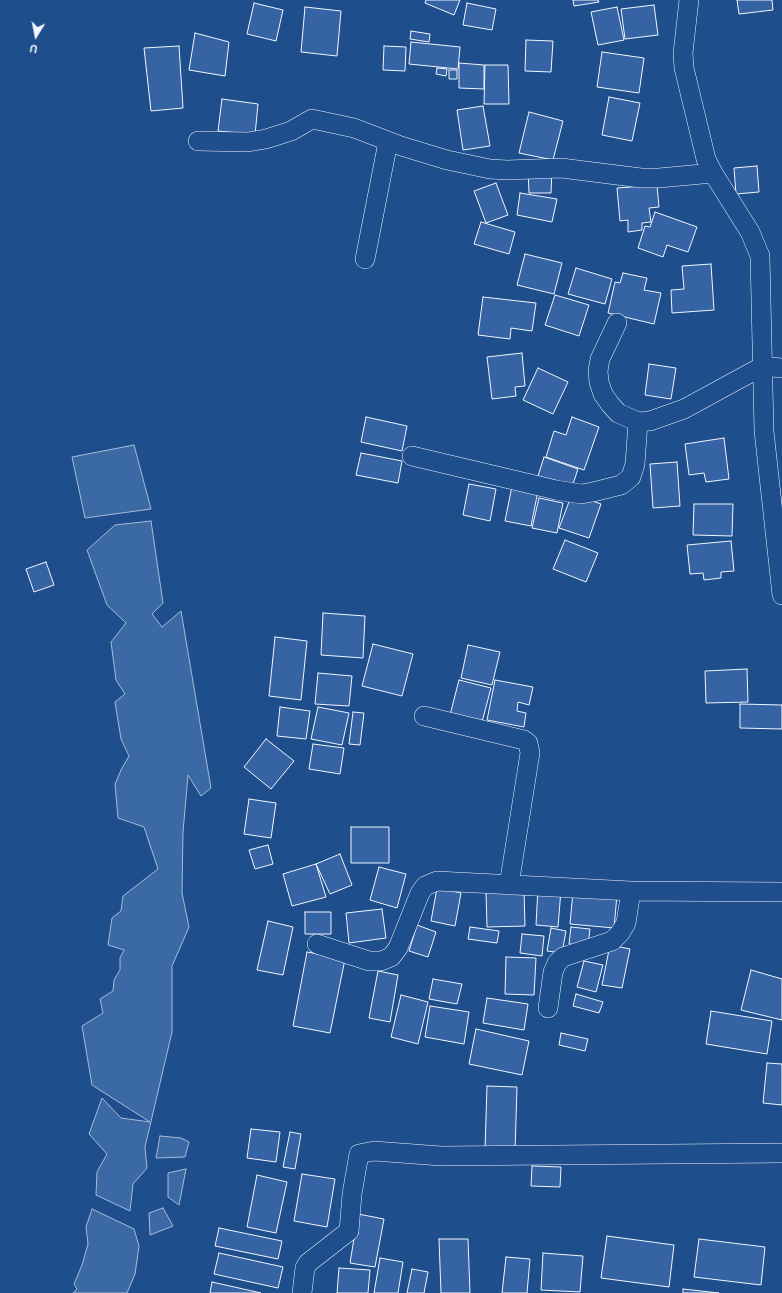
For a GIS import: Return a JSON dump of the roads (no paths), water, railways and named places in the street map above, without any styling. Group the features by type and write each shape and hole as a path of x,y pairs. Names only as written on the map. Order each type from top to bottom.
{"street":[{"path":"689,0 683,53 684,68 706,159 713,173 750,232 760,256 764,431 782,595"},
{"path":"198,141 248,142 266,139 291,131 312,119 354,128 388,142 447,160 490,169 507,170 561,168 647,178 713,173"},
{"path":"365,259 388,142"},
{"path":"617,324 600,359 598,371 600,382 603,394 618,413 638,422 656,419 684,409 763,366 782,368"},
{"path":"412,456 556,490 581,494 621,485 631,477 635,464 638,422"},
{"path":"424,716 524,740 528,743 530,752 509,885"},
{"path":"317,944 369,961 381,961 391,957 398,948 420,893 425,886 445,881 631,891 782,892"},
{"path":"548,1008 553,972 557,964 564,957 612,941 620,933 626,923 631,891"},
{"path":"302,1293 305,1268 308,1263 349,1231 352,1194 359,1154 374,1152 441,1156 782,1153"}],"water":[{"path":"134,445 151,509 85,518 72,457"},
{"path":"151,521 163,603 152,614 162,627 181,611 211,788 201,796 188,775 183,832 182,893 189,927 172,966 172,1032 145,1147 147,1168 133,1184 130,1211 96,1195 97,1172 107,1154 89,1134 102,1098 121,1118 150,1122 92,1085 82,1026 103,1013 100,999 113,991 114,980 120,970 120,958 124,950 108,945 112,918 121,911 123,896 158,869 144,827 118,818 115,784 129,756 121,739 115,702 125,694 116,680 111,642 126,623 107,605 87,550 115,525"},
{"path":"160,1136 181,1138 189,1142 185,1157 156,1158"},
{"path":"186,1169 179,1205 168,1197 168,1173"},
{"path":"163,1208 173,1226 150,1235 149,1213"},
{"path":"92,1209 134,1229 139,1246 135,1274 127,1293 73,1293 77,1289 74,1284 82,1265 88,1244 86,1227"}]}
